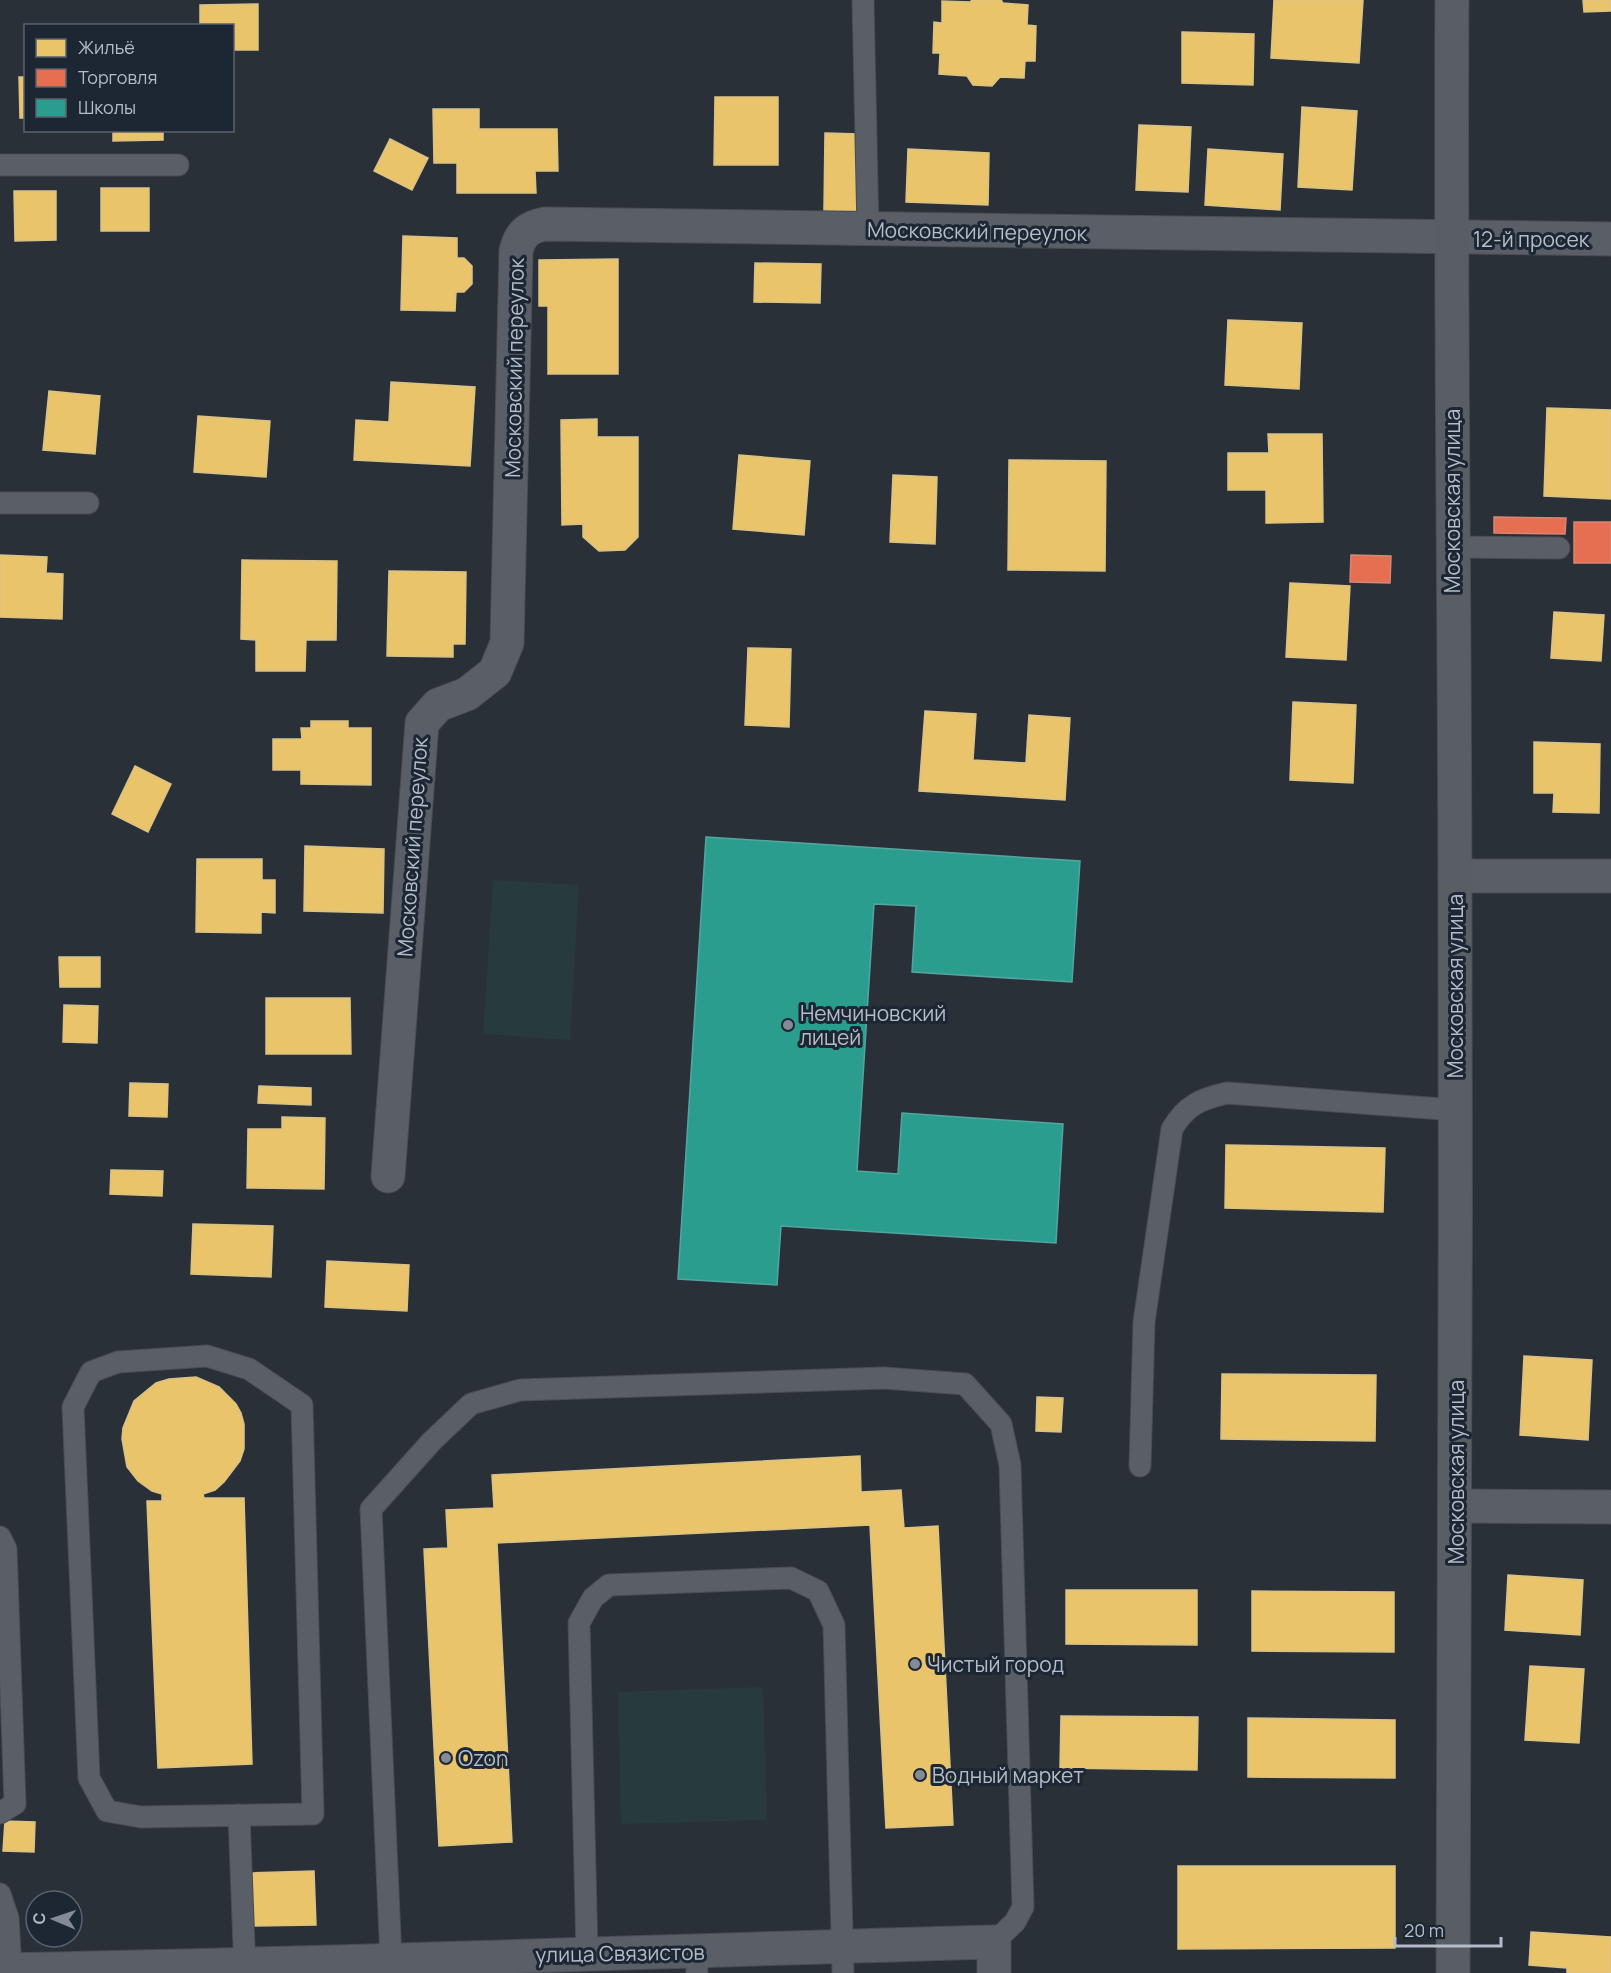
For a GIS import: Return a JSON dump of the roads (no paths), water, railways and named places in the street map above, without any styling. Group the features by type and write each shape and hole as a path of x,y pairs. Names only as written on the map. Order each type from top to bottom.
{"street":[{"name":"Московская улица","path":"1452,0 1451,238 1456,1110 1453,1973"},
{"name":"Московский переулок","path":"388,1176 422,723 438,705 467,694 495,672 507,643 516,251 519,238 531,226 545,224 1451,238"},
{"name":"12-й просек","path":"1451,238 1611,239"},
{"path":"1455,876 1611,876"},
{"path":"1456,1506 1611,1507"},
{"name":"улица Связистов","path":"5,1970 245,1969 391,1959 533,1964 587,1953 696,1962 994,1958"}],"lane":[{"path":"863,0 868,229"},
{"path":"0,165 178,165"},
{"path":"0,503 88,503"},
{"path":"1453,547 1559,548"},
{"path":"1140,1466 1144,1322 1172,1129 1180,1116 1192,1105 1208,1098 1227,1094 1456,1110"},
{"path":"207,1356 249,1369 302,1405 314,1814 239,1815 141,1816 107,1811 89,1778 73,1407 91,1372 118,1362 207,1356"},
{"path":"391,1959 371,1509 432,1441 471,1404 520,1390 884,1378 965,1384 1001,1424 1010,1465 1023,1907 994,1958"},
{"path":"0,1537 6,1549 5,1659 15,1804 0,1813"},
{"path":"587,1953 579,1623 592,1598 609,1585 791,1578 818,1591 834,1625 843,1960"},
{"path":"239,1815 245,1969"},
{"path":"0,1894 8,1918 5,1970"}],"place":[{"name":"Немчиновский лицей","path":"788,1025"},
{"name":"Чистый город","path":"915,1664"},
{"name":"Ozon","path":"446,1758"},
{"name":"Водный маркет","path":"920,1775"}]}
